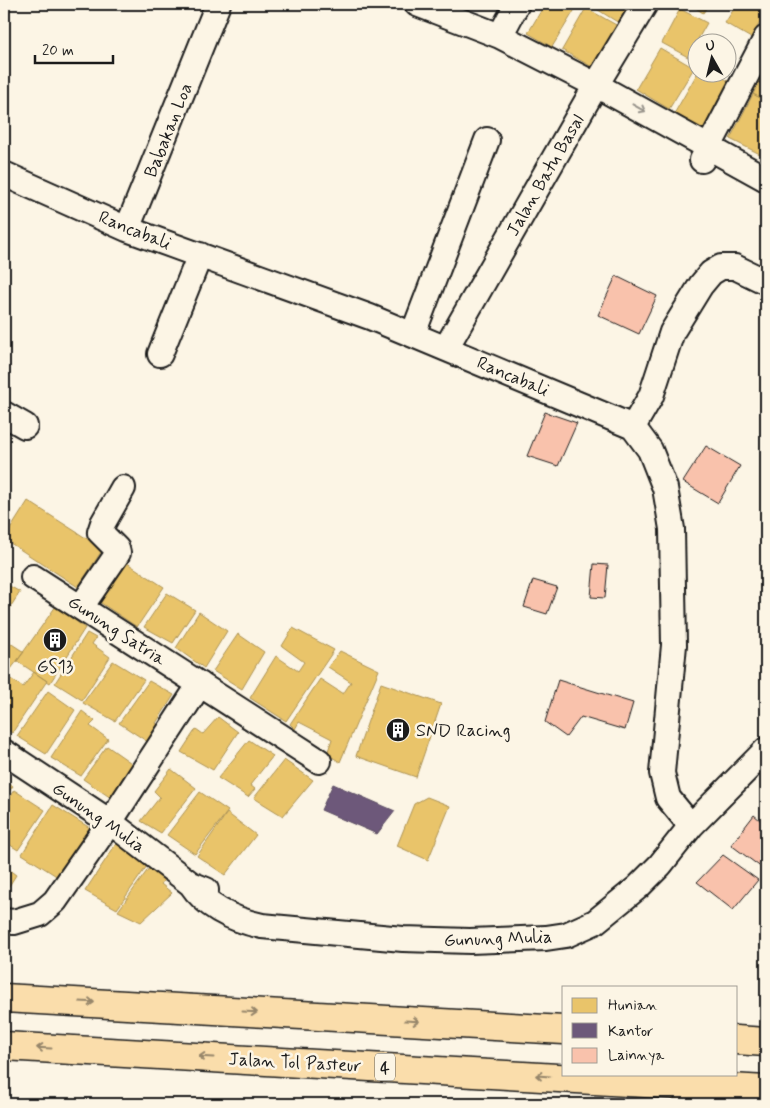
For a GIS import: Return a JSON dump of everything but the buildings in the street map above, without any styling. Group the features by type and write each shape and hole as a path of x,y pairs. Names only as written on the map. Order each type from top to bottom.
{"highway":[{"path":"4,998 562,1030"},
{"path":"738,1040 766,1042"},
{"name":"Jalan Tol Pasteur","path":"4,1046 766,1090"}],"street":[{"name":"Babakan Loa","path":"127,228 218,4"},
{"path":"417,4 500,36 592,92 705,154 766,196"},
{"path":"500,36 517,4"},
{"name":"Jalan Batu Basal","path":"446,348 592,92 645,4"},
{"path":"705,154 766,38"},
{"path":"413,334 487,140"},
{"path":"705,154 766,179"},
{"name":"Rancabali","path":"4,174 127,228 413,334 633,427"},
{"path":"160,354 200,255"},
{"path":"691,826 668,798 662,773 674,645 672,530 665,488 650,450 633,427 651,396 672,332 700,285 711,274 722,267 735,266 766,282"},
{"path":"4,414 25,426"},
{"path":"81,607 118,553 117,549 100,532 102,523 123,488"},
{"name":"Gunung Satria","path":"33,577 319,761"},
{"path":"4,921 14,922 40,914 55,900 110,822 200,684"},
{"name":"Gunung Mulia","path":"4,752 110,822 191,884 200,898 239,921 262,926 403,939 470,941 546,938 566,935 595,922 660,865 691,826 766,750"}],"place":[{"name":"GS13","path":"55,640"},
{"name":"SND Racing","path":"398,730"}]}
